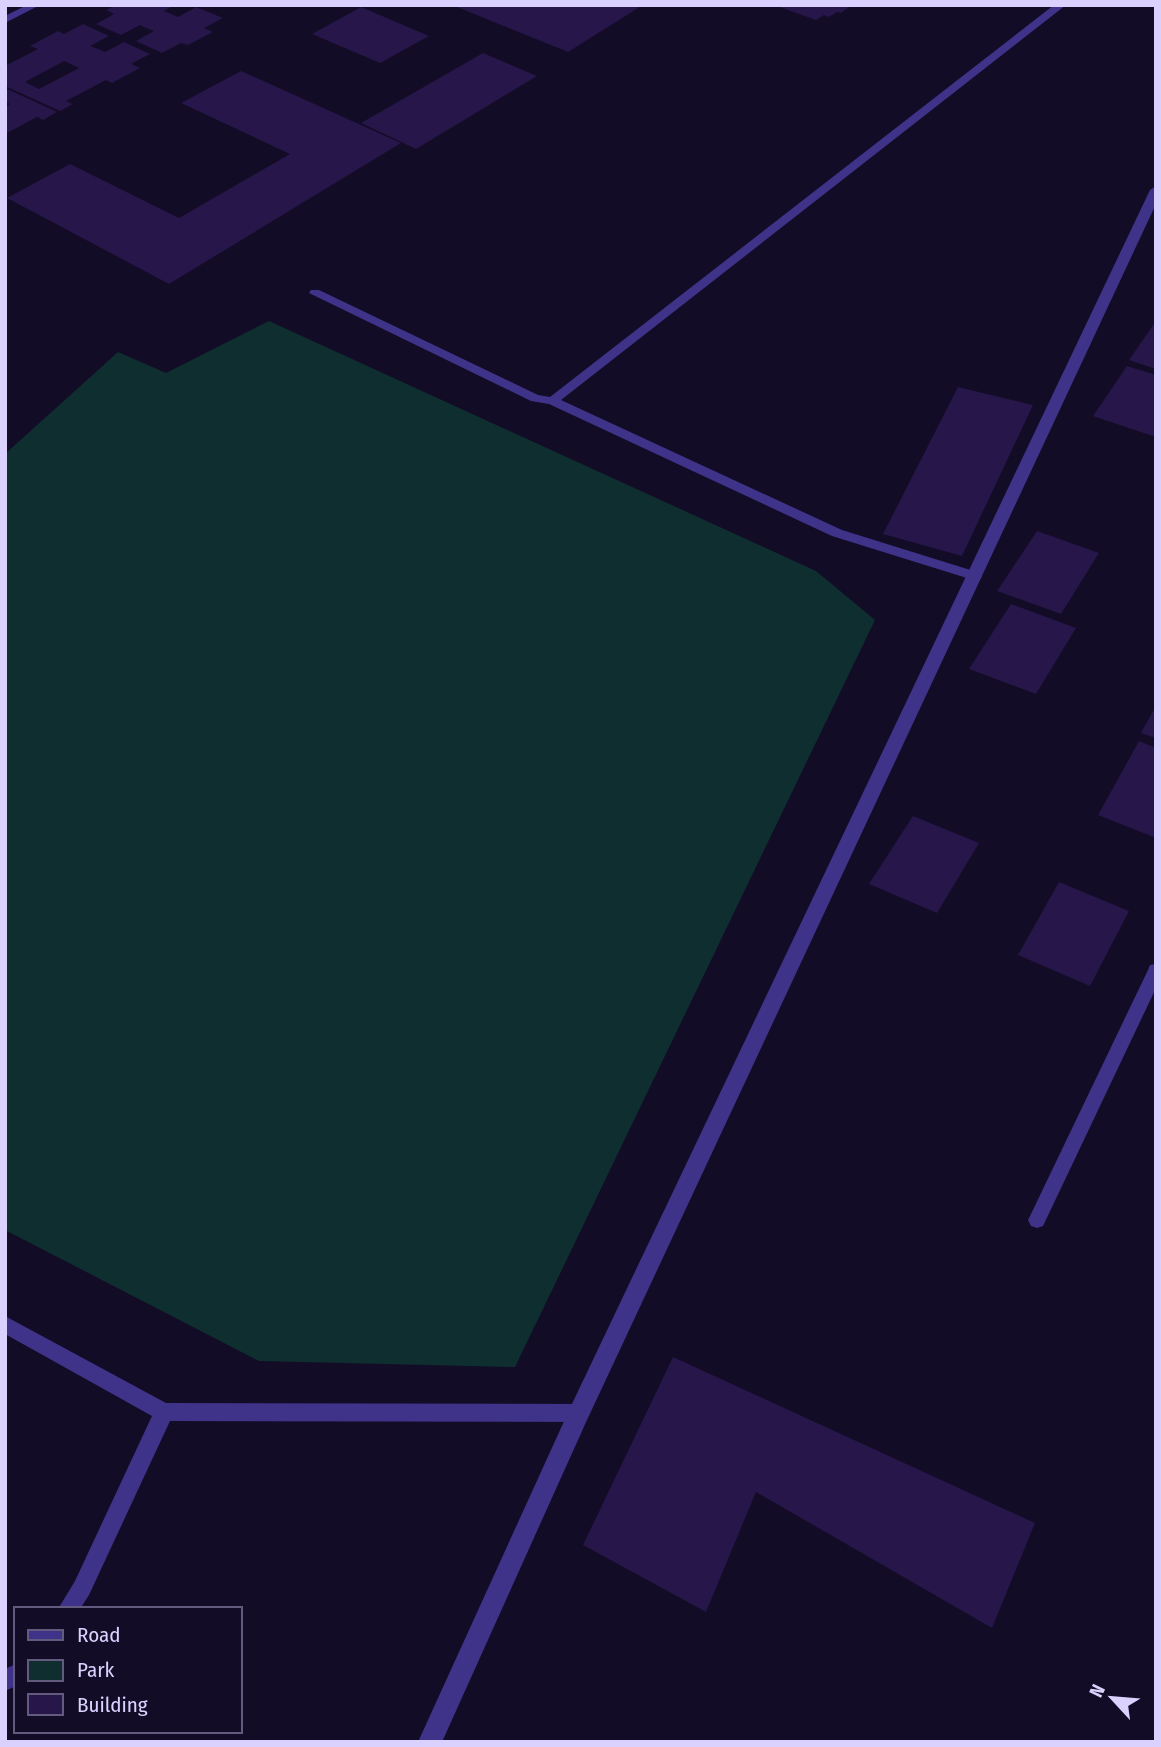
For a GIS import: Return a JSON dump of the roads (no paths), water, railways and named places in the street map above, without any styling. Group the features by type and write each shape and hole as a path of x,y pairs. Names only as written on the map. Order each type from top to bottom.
{"street":[{"path":"430,1742 579,1413 1155,193"}],"lane":[{"path":"5,20 35,5"},
{"path":"552,401 1061,5"},
{"path":"315,293 535,398 552,401 837,533 975,576"},
{"path":"1037,1220 1156,970"},
{"path":"5,1324 164,1412 579,1413"},
{"path":"69,1607 82,1588 164,1412"}]}
